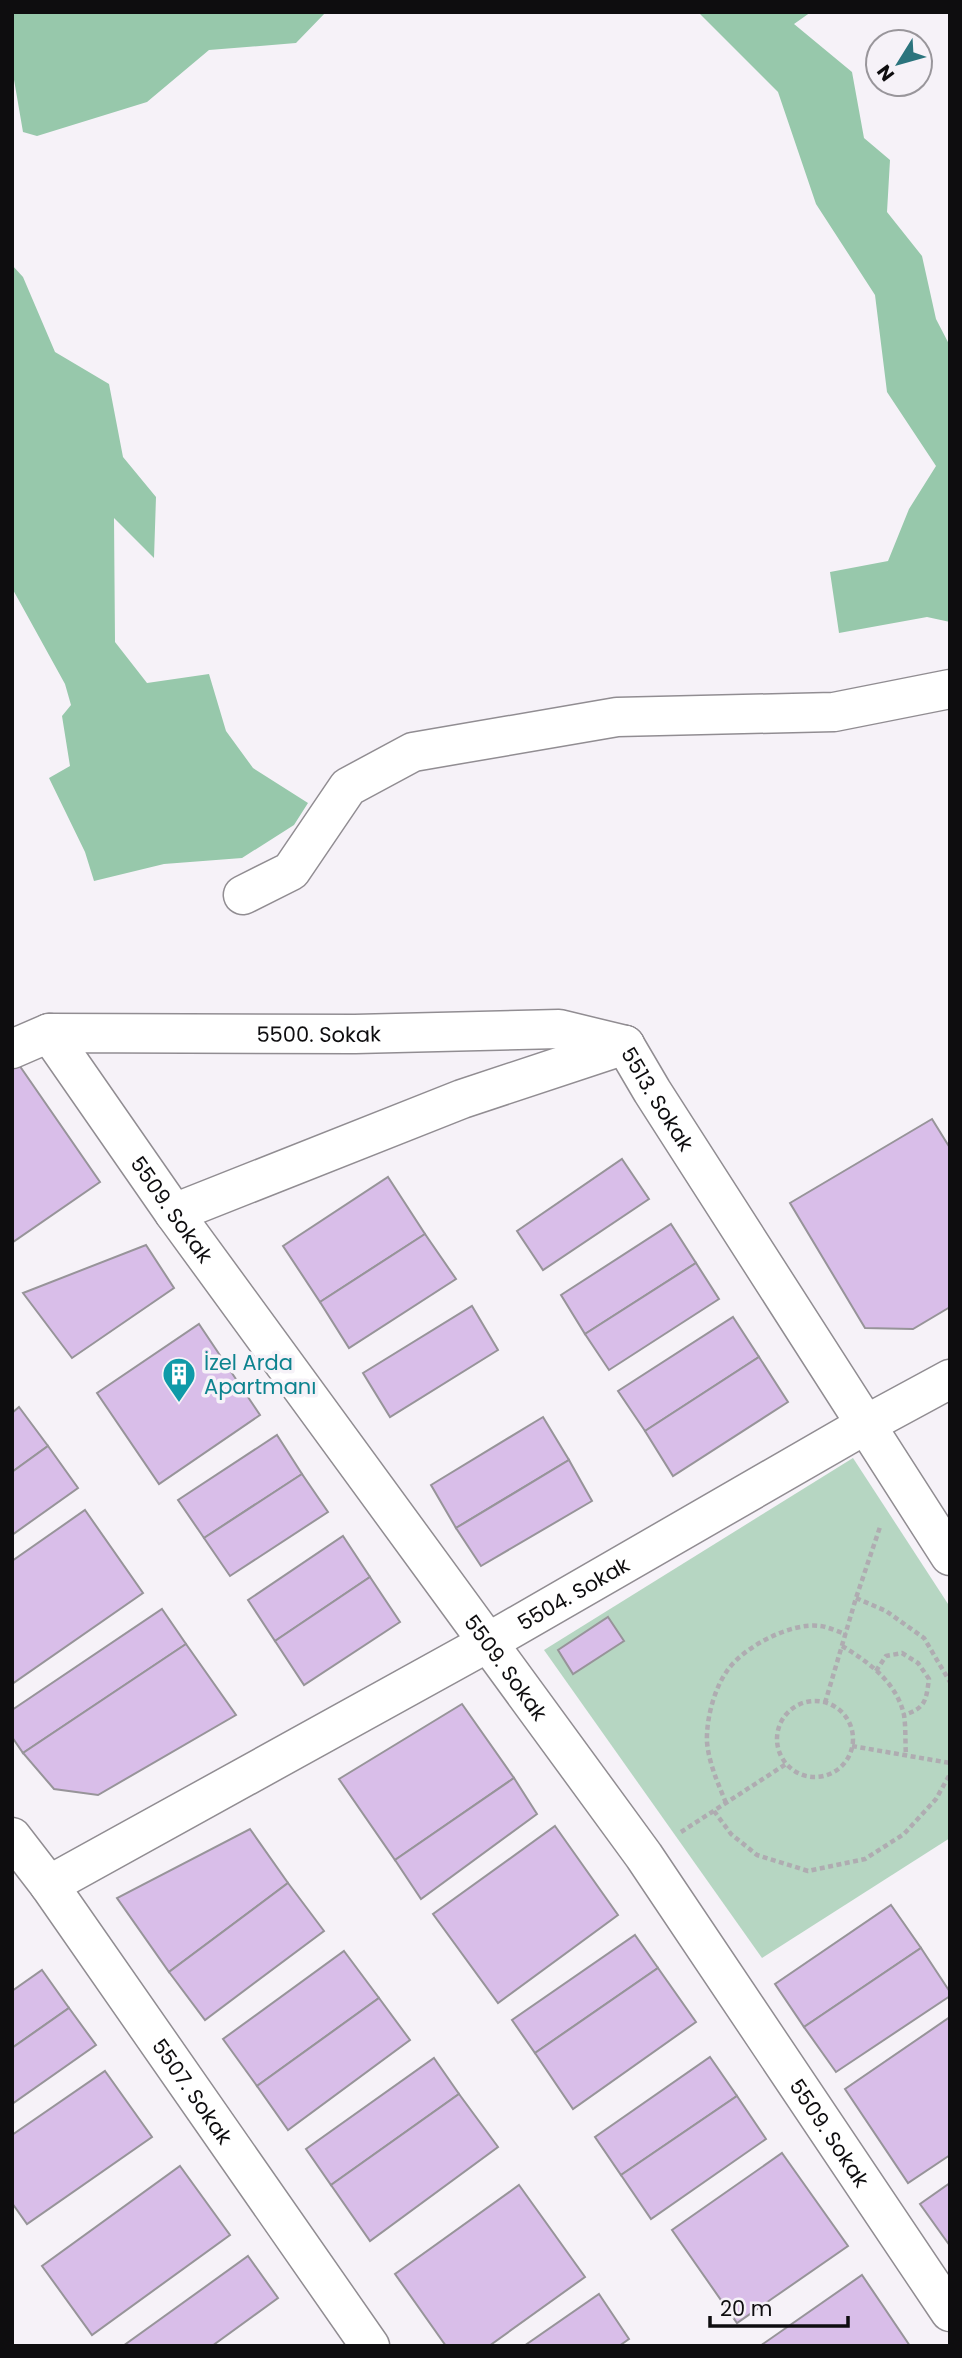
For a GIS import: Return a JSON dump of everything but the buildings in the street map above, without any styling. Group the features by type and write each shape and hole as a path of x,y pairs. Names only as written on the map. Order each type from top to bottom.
{"street":[{"path":"243,895 291,871 348,787 413,752 617,717 834,712 950,689"},
{"name":"5500. Sokak","path":"12,1049 49,1033 355,1034 559,1029 625,1045"},
{"name":"5509. Sokak","path":"49,1033 174,1213 644,1856 950,2312"},
{"name":"5513. Sokak","path":"174,1213 462,1100 625,1045 950,1556"},
{"name":"5504. Sokak","path":"49,1885 487,1643 865,1425 950,1379"},
{"name":"5507. Sokak","path":"12,1837 49,1885 370,2346"}],"path":[{"path":"825,1703 856,1598 897,1476"},
{"path":"856,1598 886,1611 925,1638 950,1682"},
{"path":"726,1803 713,1773 707,1741 712,1703 727,1670 753,1646 788,1629 819,1626 846,1634"},
{"path":"842,1646 867,1661 895,1690 904,1715 906,1755"},
{"path":"876,1671 886,1656 902,1653 918,1662 929,1679 925,1702 916,1711 904,1715"},
{"path":"802,1703 825,1703 845,1717 850,1727 852,1746 844,1764 834,1772 822,1777 808,1777 786,1764 779,1753 779,1728 783,1718 802,1703"},
{"path":"852,1746 950,1763"},
{"path":"644,1856 786,1764"},
{"path":"714,1811 731,1834 757,1855 808,1871 865,1859 904,1834 936,1799 950,1774"}],"green space":[{"path":"12,12 326,12 296,43 209,50 147,102 37,136 23,132 12,68"},
{"path":"698,12 811,12 794,24 852,72 864,138 890,160 887,212 922,256 936,319 950,346 950,622 927,617 839,633 830,572 888,561 909,509 936,466 887,392 875,295 816,204 778,92"},
{"path":"12,265 23,277 55,352 109,384 123,457 156,497 154,558 114,518 115,642 147,683 209,674 226,731 253,768 308,803 294,825 242,858 164,864 94,881 85,852 49,778 70,766 62,716 71,705 65,684 12,588"},
{"path":"853,1458 950,1607 950,1838 762,1958 544,1650"}],"place":[{"name":"İzel Arda Apartmanı","path":"179,1404"}]}
